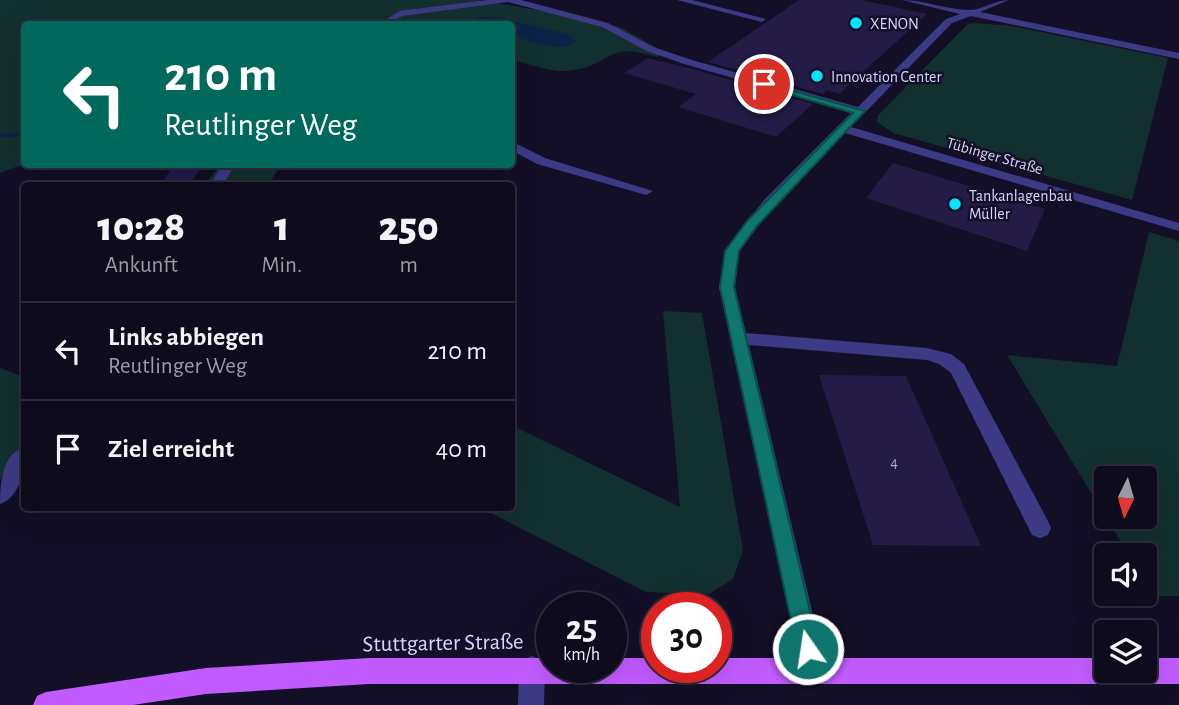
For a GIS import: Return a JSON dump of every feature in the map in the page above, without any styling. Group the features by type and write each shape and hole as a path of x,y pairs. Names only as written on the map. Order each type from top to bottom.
{"main road":[{"name":"Stuttgarter Straße","path":"46,705 206,681 369,671 1179,671"}],"street":[{"path":"388,21 400,14 508,0 605,25 650,49 688,62 860,111"},
{"path":"681,0 762,19"},
{"path":"906,0 1179,56"},
{"path":"813,670 727,287 732,251 769,202 949,21 967,12 1005,0"},
{"name":"Tübinger Straße","path":"842,128 1179,227"},
{"path":"515,147 541,161 646,191"},
{"path":"738,338 927,354 945,359 958,369 1040,528"},
{"path":"0,495 21,460"},
{"path":"531,705 532,669"}],"green space":[{"path":"0,0 478,0 591,19 622,28 661,50 658,57 629,51 620,52 588,66 559,71 515,60 515,21 21,21 21,165 0,173"},
{"path":"968,24 1012,26 1168,58 1132,200 893,133 877,122 878,115"},
{"path":"218,168 278,168 271,182 206,182"},
{"path":"1149,232 1179,241 1179,596 1157,596 1157,543 1122,543 1113,529 1157,529 1157,466 1094,466 1094,498 1007,355 1117,366"},
{"path":"663,311 702,313 743,550 733,579 712,592 646,592 487,511 515,511 515,427 680,507"},
{"path":"0,368 21,376 21,446 0,480"}],"water":[{"path":"479,17 495,17 512,21 473,21"},
{"path":"515,22 567,34 576,41 562,47 515,36"}],"building":[{"path":"799,0 862,0 927,14 839,94 827,90 823,94 708,62"},
{"path":"648,58 813,104 776,137 678,107 696,94 624,73"},
{"name":"Tankanlagenbau Müller","path":"893,163 1045,209 1027,251 866,198"},
{"path":"172,168 201,168 191,182 162,182"},
{"path":"819,375 906,376 981,546 873,545"}],"waterway":[{"path":"0,135 21,135"}],"place":[{"name":"XENON","path":"856,23"},
{"name":"Innovation Center","path":"817,76"},
{"name":"Tankanlagenbau Müller","path":"955,204"}],"route":[{"path":"764,84 860,111 769,202 753,223 732,251 727,287 808,649"}]}
